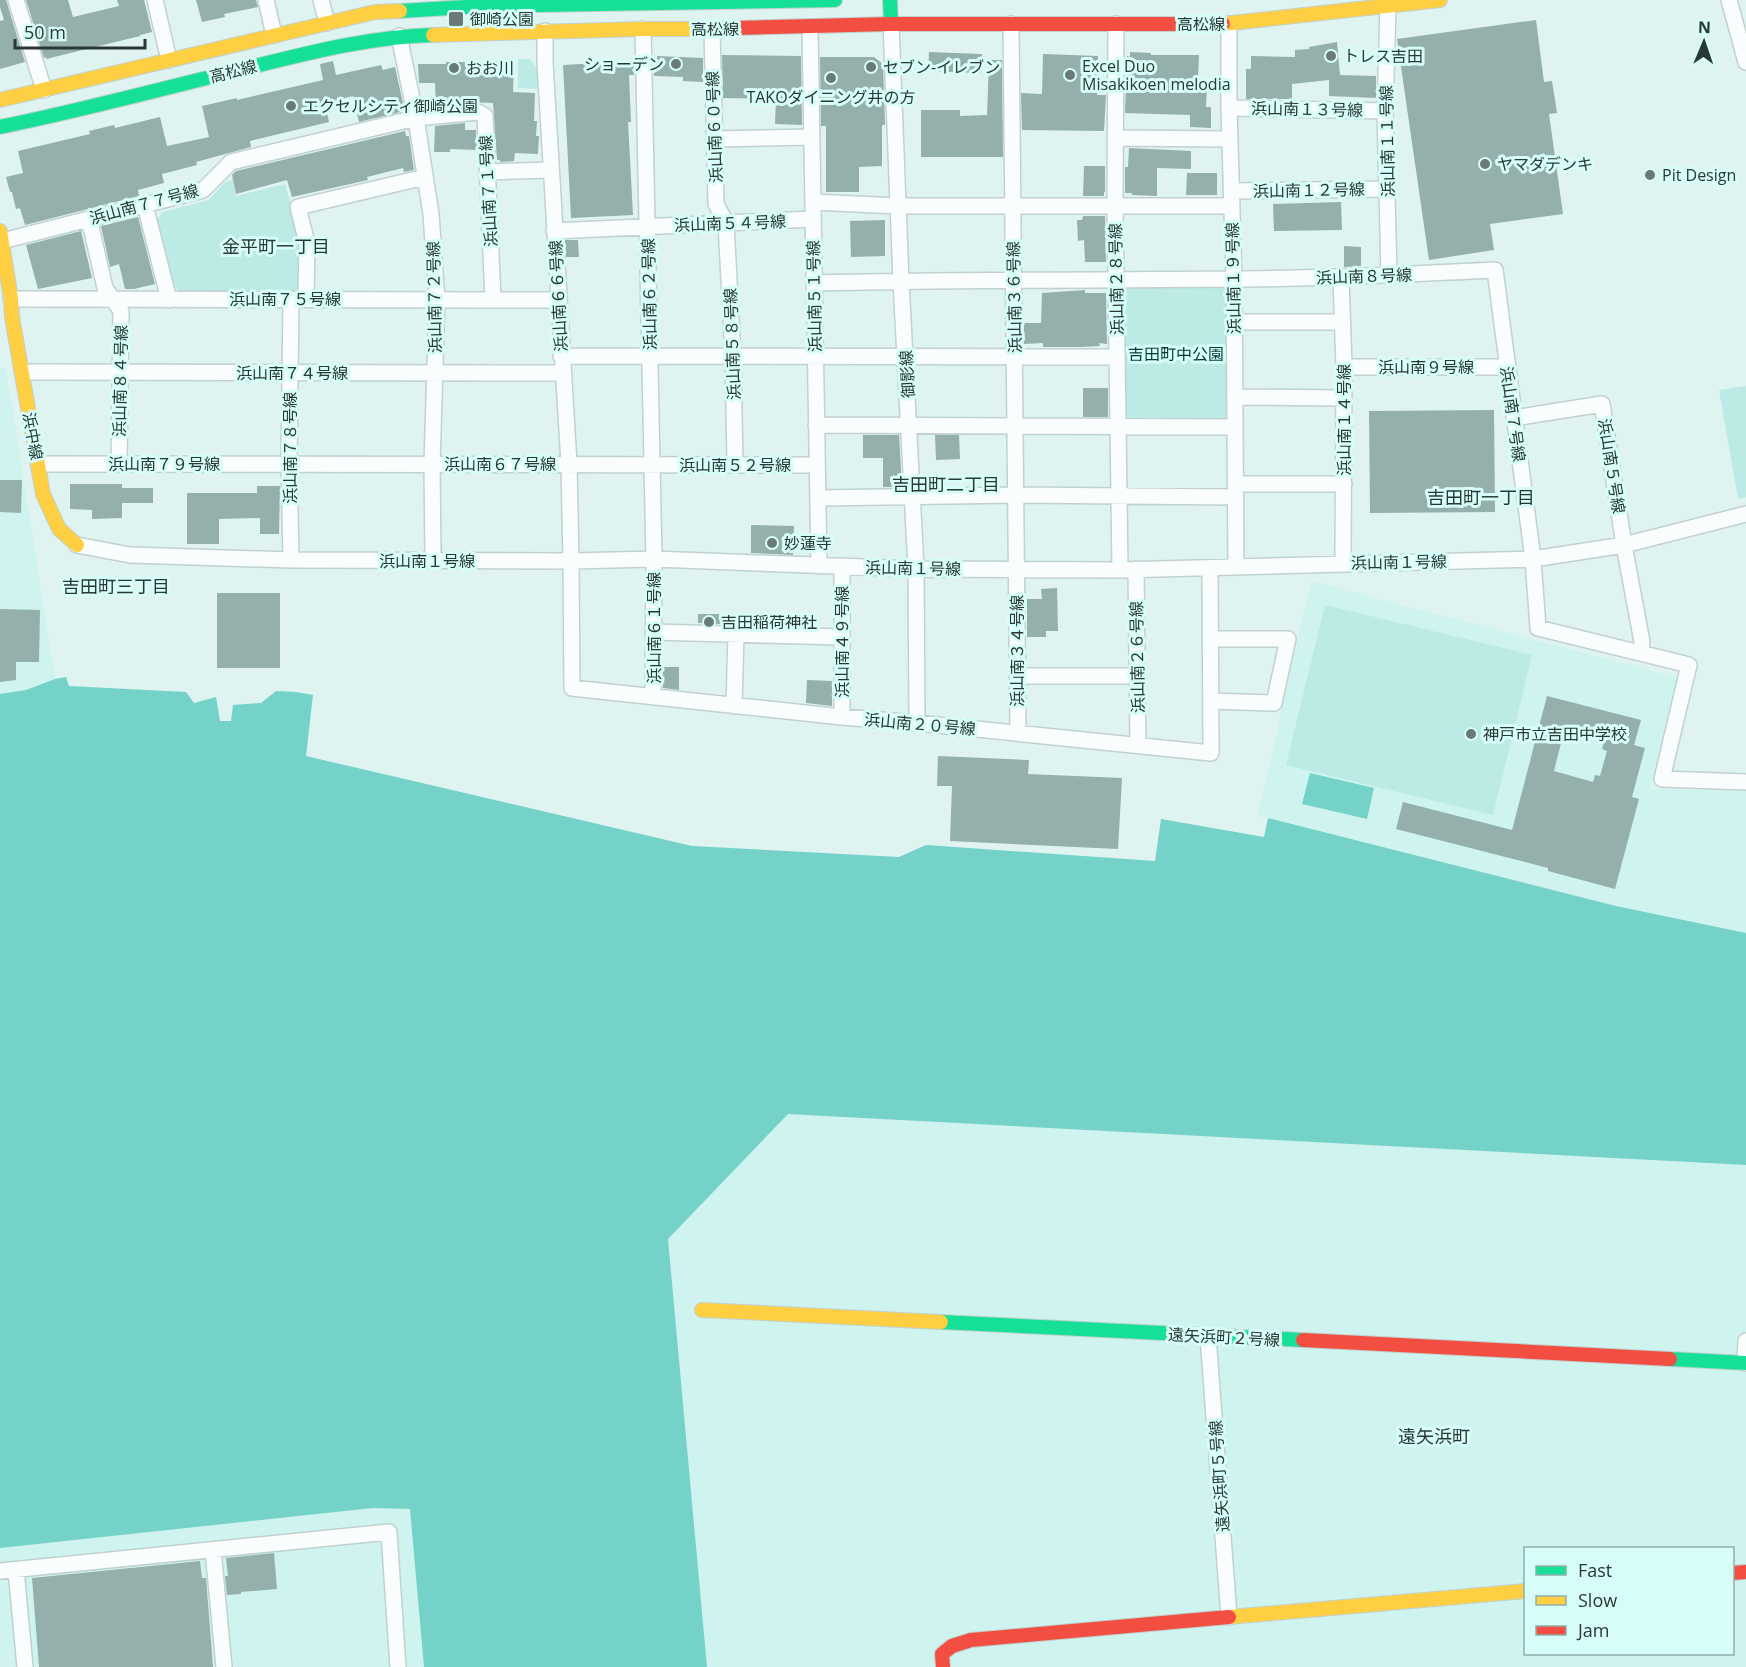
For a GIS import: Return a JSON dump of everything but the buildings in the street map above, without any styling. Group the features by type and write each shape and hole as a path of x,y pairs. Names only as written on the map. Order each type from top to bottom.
{"main road":[{"name":"高松線","path":"0,100 327,23 373,6 436,8 506,3 835,0"},
{"path":"890,0 891,24"},
{"name":"高松線","path":"0,127 58,115 335,46 399,36 643,28 712,30 891,24 1229,24 1440,0"},
{"path":"1,236 11,299"},
{"name":"浜中線","path":"11,299 6,317 22,372 43,494 59,530 77,545"},
{"name":"遠矢浜町２号線","path":"702,1310 1746,1363"},
{"path":"943,1667 942,1654 952,1646 971,1640 1524,1591"}],"street":[{"path":"16,0 44,90"},
{"path":"155,0 169,60"},
{"path":"266,0 274,35"},
{"path":"321,0 327,23"},
{"path":"1729,0 1746,62"},
{"path":"506,3 509,32"},
{"name":"浜山南１１号線","path":"1388,7 1385,111 1389,275"},
{"name":"御影線","path":"891,24 916,569 917,723"},
{"name":"浜山南３６号線","path":"1011,24 1017,569"},
{"name":"浜山南２８号線","path":"1116,24 1115,206 1120,570"},
{"name":"浜山南１９号線","path":"1229,24 1228,108 1234,279 1236,567"},
{"name":"浜山南５１号線","path":"810,27 819,566"},
{"name":"浜山南６２号線","path":"643,28 654,559"},
{"name":"浜山南６０号線","path":"712,30 716,204 726,223"},
{"name":"浜山南６６号線","path":"545,31 554,231 569,464 572,561"},
{"name":"浜山南７２号線","path":"399,36 416,118 431,214 437,300 432,464 433,561"},
{"name":"浜山南１３号線","path":"1228,108 1385,111"},
{"name":"浜山南７１号線","path":"416,118 478,112 485,116 493,300"},
{"name":"浜山南７７号線","path":"1,236 86,220 203,190 231,162 416,118"},
{"path":"714,139 811,137"},
{"path":"1115,138 1230,139"},
{"path":"487,172 551,170"},
{"name":"浜山南７８号線","path":"291,560 289,464 291,373 307,243 298,207 425,177"},
{"name":"浜山南１２号線","path":"813,202 898,206 1115,206 1387,189"},
{"path":"145,205 169,300"},
{"name":"浜山南５４号線","path":"554,231 813,219"},
{"name":"浜山南８４号線","path":"86,220 91,227 105,288 121,311 119,464"},
{"name":"浜山南５８号線","path":"726,223 733,356 735,465"},
{"name":"浜山南８号線","path":"814,283 1341,277 1495,270"},
{"name":"浜山南７号線","path":"1495,270 1533,559 1538,628 1641,653"},
{"name":"浜山南１４号線","path":"1341,277 1344,367 1343,563"},
{"name":"浜山南７５号線","path":"11,299 559,300"},
{"path":"1234,322 1342,322"},
{"path":"561,356 1117,357"},
{"name":"浜山南９号線","path":"1344,367 1507,367"},
{"name":"浜山南７４号線","path":"22,372 562,373"},
{"path":"1235,397 1344,398"},
{"name":"浜山南５号線","path":"1514,418 1602,405 1624,545"},
{"path":"816,425 1235,427"},
{"name":"浜山南７９号線","path":"38,464 432,464"},
{"name":"浜山南６７号線","path":"432,464 569,464"},
{"name":"浜山南５２号線","path":"569,464 817,465"},
{"path":"818,498 1119,496 1344,484"},
{"name":"浜山南１号線","path":"77,545 130,555 291,560 654,559 916,569 1120,570 1533,559 1624,545 1746,514"},
{"path":"1624,545 1642,642 1641,653 1689,665 1662,779 1746,782"},
{"name":"浜山南６１号線","path":"653,697 654,559"},
{"name":"浜山南２０号線","path":"572,561 572,688 1211,753 1210,568"},
{"name":"浜山南４９号線","path":"842,566 842,717"},
{"name":"浜山南３４号線","path":"1017,569 1018,733"},
{"name":"浜山南２６号線","path":"1136,569 1138,745"},
{"path":"654,632 842,637"},
{"path":"734,706 736,634"},
{"path":"1210,639 1288,639 1274,703 1211,702"},
{"path":"1017,676 1138,676"},
{"name":"遠矢浜町５号線","path":"1208,1336 1229,1617"},
{"path":"1746,1341 1746,1363"},
{"path":"0,1571 388,1532 398,1667"},
{"path":"213,1550 224,1667"},
{"path":"16,1570 25,1667"}],"shaded area":[{"path":"0,368 6,368 55,679 26,690 0,694"},
{"name":"神戸市立吉田中学校","path":"1311,581 1679,678 1651,789 1746,791 1746,933 1616,906 1258,816"},
{"path":"788,1114 1746,1165 1746,1667 707,1667 668,1239"},
{"path":"373,1508 410,1509 424,1667 0,1667 0,1548"}],"green space":[{"path":"518,59 530,59 537,69 537,89 518,88"},
{"path":"233,180 236,196 285,184 303,242 302,287 296,293 181,292 174,286 157,221 162,212 209,200 225,182"},
{"name":"吉田町中公園","path":"1225,284 1230,427 1126,422 1123,287"},
{"path":"1746,386 1746,497 1738,499 1719,390"},
{"path":"1325,605 1532,655 1493,815 1286,765"}],"water":[{"path":"66,677 69,686 186,692 194,703 216,697 220,721 231,721 233,705 261,703 276,691 313,695 306,756 692,846 899,857 926,845 1155,861 1161,819 1264,837 1268,818 1616,906 1746,933 1746,1165 788,1114 668,1239 707,1667 424,1667 410,1509 373,1508 0,1548 0,694 26,690"},
{"path":"1310,773 1374,788 1367,819 1302,804"}],"traffic: fast":[{"path":"400,11 483,6 835,0"},
{"path":"890,0 891,24"},
{"path":"0,127 333,48 383,39 433,35"},
{"path":"941,1322 1303,1340"},
{"path":"1670,1359 1746,1363"}],"traffic: slow":[{"path":"1223,24 1440,0"},
{"path":"0,100 375,12 400,11"},
{"path":"433,35 699,29"},
{"path":"0,231 12,317 43,494 59,529 77,545"},
{"path":"702,1310 941,1322"},
{"path":"1229,1617 1524,1591"}],"traffic: jam":[{"path":"699,29 891,24 1223,24"},
{"path":"1303,1340 1670,1359"},
{"path":"1734,1573 1746,1572"},
{"path":"943,1667 942,1654 952,1646 971,1640 1229,1617"}],"place":[{"name":"御崎公園","path":"456,19"},
{"name":"トレス吉田","path":"1331,56"},
{"name":"ショーデン","path":"676,64"},
{"name":"セブン-イレブン","path":"871,67"},
{"name":"おお川","path":"454,68"},
{"name":"Excel Duo Misakikoen melodia","path":"1070,75"},
{"name":"TAKOダイニング井の方","path":"831,78"},
{"name":"エクセルシティ御崎公園","path":"291,106"},
{"name":"ヤマダデンキ","path":"1485,164"},
{"name":"Pit Design","path":"1650,175"},
{"name":"妙蓮寺","path":"772,543"},
{"name":"吉田稲荷神社","path":"709,622"},
{"name":"神戸市立吉田中学校","path":"1471,734"}],"district":[{"name":"金平町一丁目","path":"276,247"},
{"name":"吉田町二丁目","path":"946,485"},
{"name":"吉田町一丁目","path":"1481,498"},
{"name":"吉田町三丁目","path":"116,587"},
{"name":"遠矢浜町","path":"1434,1437"}]}
